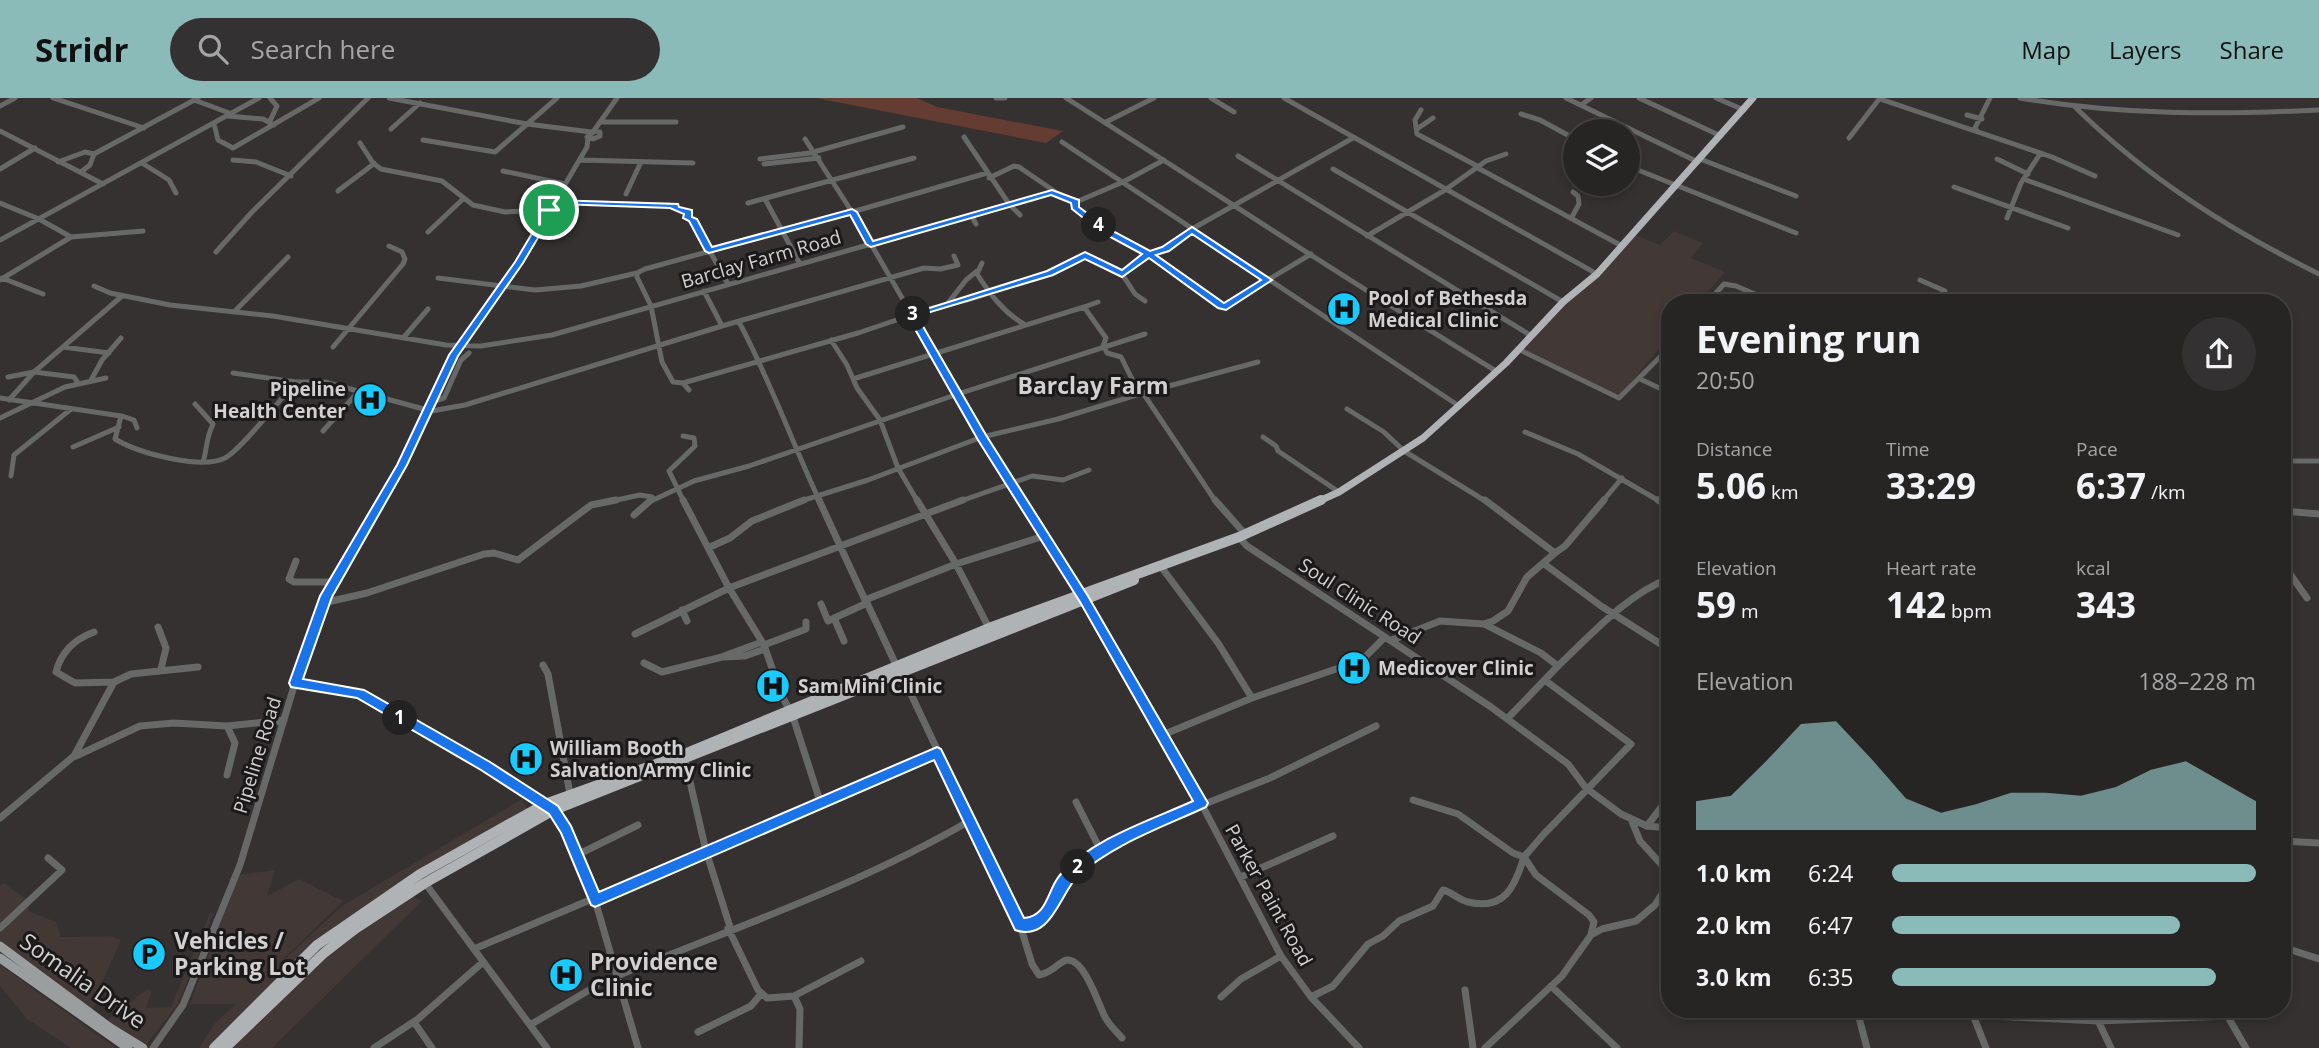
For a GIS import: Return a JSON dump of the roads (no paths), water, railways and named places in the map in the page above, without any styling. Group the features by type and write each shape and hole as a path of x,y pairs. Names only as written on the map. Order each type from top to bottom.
{"highway":[{"path":"899,670 989,628 1218,548 1339,492 1404,451 1459,406 1563,302 1597,274 1677,187 1753,98"},
{"path":"214,1048 260,1000 328,937 420,874 550,807 685,760 1082,596 1238,537"},
{"path":"225,1048 324,953 425,883 570,794 791,714"}],"main road":[{"name":"Somalia Drive","path":"0,946 109,1027 144,1048"},
{"name":"Somalia Drive","path":"0,957 128,1048"}],"street":[{"path":"0,106 15,98"},
{"path":"52,98 144,128"},
{"path":"66,103 75,98"},
{"path":"0,240 259,98"},
{"path":"270,98 277,106 272,123"},
{"path":"214,124 218,140 233,148 319,98"},
{"path":"216,252 249,213 291,176 368,98"},
{"path":"389,98 589,135 598,135 601,123"},
{"path":"423,140 495,152 557,98"},
{"path":"589,135 601,123 617,98"},
{"path":"996,98 1005,98"},
{"path":"1066,98 1236,205 1354,285 1496,370"},
{"path":"1105,122 1154,98"},
{"path":"1211,98 1234,112"},
{"path":"1284,98 1597,274"},
{"path":"1566,98 1699,161 1796,197"},
{"path":"1581,105 1591,98"},
{"path":"1639,98 1721,136"},
{"path":"1716,98 1744,110"},
{"path":"1849,138 1880,98 2095,176"},
{"path":"1977,131 1975,128 1982,119 1990,98"},
{"path":"2020,98 2059,101 2074,106 2178,113 2319,110"},
{"path":"58,162 85,152 94,153 194,99 243,120 260,116 272,123"},
{"path":"391,129 420,103"},
{"path":"2074,106 2109,142 2154,180 2262,247 2319,274"},
{"path":"1421,110 1415,120 1417,134 1622,246"},
{"path":"1521,114 1540,120 1563,132"},
{"path":"1967,115 1982,119"},
{"path":"1417,129 1433,118"},
{"path":"601,123 676,122"},
{"path":"1864,122 1873,126"},
{"path":"819,158 762,161 815,151 903,127"},
{"path":"0,131 103,184"},
{"name":"Pipeline Road","path":"587,147 589,135"},
{"name":"Pipeline Road","path":"153,1048 183,1005 240,865 323,603 402,465 453,355 519,263 587,147 598,135"},
{"path":"964,137 988,175 1020,215"},
{"path":"1122,274 1149,254 1165,249 1192,229 1353,138"},
{"path":"806,139 835,181 871,244 1045,194 1058,193"},
{"path":"1062,142 1459,406"},
{"path":"360,143 374,163 393,172 446,183 463,199 499,211 549,210"},
{"path":"0,169 35,148"},
{"path":"82,172 90,165 94,153"},
{"path":"2007,218 2021,183 2040,154"},
{"path":"1367,236 1445,190 1486,161 1506,155"},
{"path":"1238,156 1530,335"},
{"path":"748,203 914,158"},
{"path":"1997,159 2027,177 2178,235"},
{"path":"233,160 256,162 291,176"},
{"path":"580,160 693,163"},
{"path":"438,278 536,290 581,286 637,273 1014,166 1076,202 1123,182 1164,160"},
{"path":"626,194 641,162"},
{"path":"142,163 169,180 176,193"},
{"path":"338,191 360,171 374,163"},
{"path":"1332,170 1563,302"},
{"path":"503,171 565,184"},
{"path":"1640,171 1796,233"},
{"path":"1954,187 2067,228"},
{"path":"1572,217 1579,204 1578,196"},
{"path":"428,232 463,199"},
{"path":"765,199 800,264"},
{"path":"555,202 675,206 674,209 689,212 687,218 692,219 728,284"},
{"path":"1076,202 1075,207 1104,230 1149,254 1223,307 1311,254"},
{"path":"0,203 39,219 71,237"},
{"path":"971,215 976,224"},
{"path":"1,279 71,237 143,231"},
{"name":"Barclay Farm Road","path":"93,286 122,296 170,305 234,312 446,345 481,346 530,340 871,244 982,437 1082,596"},
{"path":"333,347 403,264 404,254 389,246"},
{"path":"637,273 651,306 662,362 673,382 683,383 1050,273 1085,255 1122,274 1135,294 1145,300"},
{"path":"233,373 296,382 325,382 427,411 465,405 722,326 924,268 940,269 958,265 954,256"},
{"path":"234,312 288,257"},
{"path":"947,304 982,263"},
{"path":"977,271 989,291 1013,318 1024,324"},
{"path":"1,279 43,294"},
{"path":"1920,280 1945,291 1943,294"},
{"path":"1715,294 1724,284 1755,294"},
{"path":"704,291 722,326"},
{"path":"9,400 34,372 122,296"},
{"path":"853,379 1098,302"},
{"path":"1084,307 1106,338 1102,347"},
{"path":"404,337 428,309"},
{"path":"739,322 759,360 838,545 1027,940 1030,965 1039,975 1051,973 1063,961 1075,963 1087,976 1106,1020 1122,1038"},
{"path":"634,515 653,498 694,481 749,466 958,394 1145,334"},
{"path":"91,380 121,338"},
{"path":"830,340 834,341 856,388 880,420 898,468 956,564 989,628"},
{"path":"63,346 109,353"},
{"name":"Soul Clinic Road","path":"1102,347 1108,353 1121,357 1129,369 1132,384 1143,393 1157,418 1238,537 1247,546 1455,681 1569,764 1587,788 1631,819 1661,827"},
{"path":"1518,349 1619,398 1661,357"},
{"path":"431,402 444,398 461,360 469,353"},
{"path":"710,547 719,545 761,516 982,437 1058,419 1221,370 1258,362"},
{"path":"8,377 34,372 74,377 78,383"},
{"path":"0,418 38,396 78,383 106,378"},
{"path":"1640,379 1661,389"},
{"path":"121,416 115,439 125,445 172,458 217,461 228,457 296,382"},
{"path":"683,383 689,390"},
{"path":"323,431 359,390"},
{"path":"0,398 121,416 134,420 137,428"},
{"path":"195,404 213,424 205,440 207,450 203,462"},
{"path":"11,476 14,456 71,409"},
{"path":"1347,409 1360,419 1375,424 1399,442 1404,451 1475,493 1555,553"},
{"path":"73,447 119,427"},
{"path":"1525,432 1562,445 1661,502"},
{"path":"683,436 694,438 695,446 675,462 669,471 729,588 764,645 820,801"},
{"path":"1263,436 1276,446 1278,451 1339,492"},
{"path":"2291,461 2319,461"},
{"path":"635,634 729,588 838,545 1032,476 1063,480 1089,470"},
{"path":"1484,624 1508,611 1527,577 1564,546 1622,478"},
{"path":"323,603 367,593 484,554 494,553 518,560 591,505 640,495 653,498"},
{"path":"2291,512 2319,514"},
{"path":"821,604 828,621 956,564 1044,536"},
{"path":"296,561 289,579 294,582 334,582"},
{"path":"1543,563 1661,644"},
{"path":"1162,568 1218,643 1252,698"},
{"path":"2291,576 2307,598"},
{"path":"1507,719 1558,666 1615,614 1661,580"},
{"name":"Parker Paint Road","path":"1082,596 1160,736 1201,803 1281,956 1311,997 1359,1048"},
{"path":"682,610 687,621"},
{"path":"834,618 844,641"},
{"path":"1160,736 1252,698 1362,660 1388,638 1440,621 1484,624 1541,653 1558,666"},
{"path":"644,663 662,672 722,657 745,656 764,645 806,629 806,622"},
{"path":"158,627 167,657 161,669"},
{"path":"94,632 80,639 60,656 56,672 62,678 82,685 114,682 131,674 161,669 198,667"},
{"path":"543,665 548,674 570,794"},
{"path":"1311,997 1333,986 1368,944 1399,921 1433,906 1443,890 1475,904 1493,902 1507,894 1516,884 1524,857 1630,742 1546,681"},
{"path":"74,756 114,682"},
{"path":"296,683 360,694 550,807 567,830 595,900 638,1048"},
{"path":"0,818 74,756 140,726 174,723 227,726 284,720"},
{"path":"227,726 235,743 227,775"},
{"path":"1020,925 1039,922 1053,905 1069,873 1101,851 1201,803 1256,785 1376,726"},
{"path":"474,950 937,753"},
{"path":"685,760 706,851 729,928 761,994 767,998 780,999 794,996 861,961"},
{"path":"1413,800 1458,814 1513,853 1524,857 1536,875 1589,915 1594,922 1591,935 1562,976 1485,1048"},
{"path":"1076,802 1101,851"},
{"path":"1647,825 1661,807"},
{"path":"1631,819 1640,841 1661,864"},
{"path":"617,976 861,876 925,847 971,820"},
{"path":"577,855 638,825"},
{"path":"1241,877 1333,836"},
{"path":"2291,842 2319,843"},
{"path":"0,928 25,905 32,894 62,870 48,858"},
{"path":"425,883 547,1048"},
{"path":"1591,935 1636,921 1655,905 1661,895"},
{"path":"2291,950 2319,959"},
{"path":"1221,997 1241,979 1281,956"},
{"path":"374,1048 439,1003 483,962"},
{"path":"530,1025 596,986"},
{"path":"1550,986 1617,1048"},
{"path":"1465,990 1473,1048"},
{"path":"698,1032 751,1006 761,994"},
{"path":"794,996 800,1009 799,1048"},
{"path":"1859,1018 1867,1048"},
{"path":"1974,1018 1986,1048"},
{"path":"2056,1018 2098,1021 2146,1018"},
{"path":"2097,1018 2111,1048"},
{"path":"2229,1018 2246,1048"},
{"path":"414,1022 432,1048"},
{"path":"1494,1040 1501,1048"}],"place":[{"name":"Pool of Bethesda Medical Clinic","path":"1344,309"},
{"name":"Pipeline Health Center","path":"370,400"},
{"name":"Medicover Clinic","path":"1354,668"},
{"name":"Sam Mini Clinic","path":"773,686"},
{"name":"William Booth Salvation Army Clinic","path":"526,759"},
{"name":"Vehicles / Parking Lot","path":"149,954"},
{"name":"Providence Clinic","path":"566,975"}],"district":[{"name":"Barclay Farm","path":"1093,386"}]}
